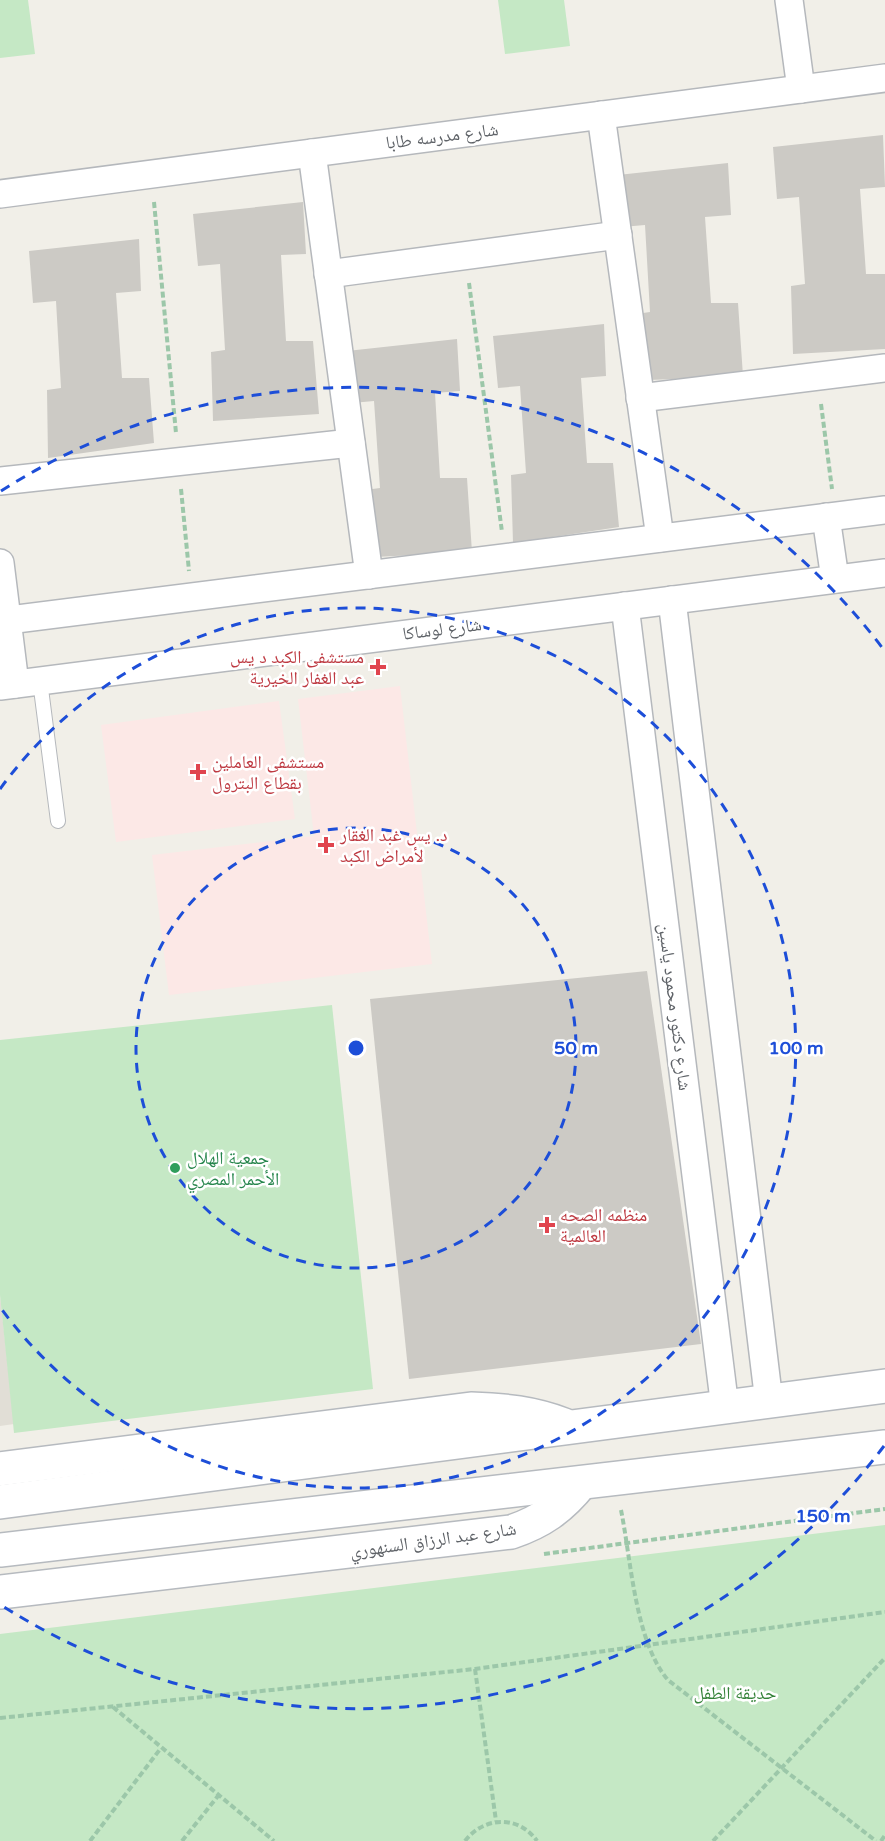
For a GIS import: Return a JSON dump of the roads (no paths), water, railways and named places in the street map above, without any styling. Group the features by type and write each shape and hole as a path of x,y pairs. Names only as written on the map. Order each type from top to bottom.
{"street":[{"path":"789,0 801,89"},
{"name":"شارع مدرسه طابا","path":"0,195 885,78"},
{"path":"601,115 660,538"},
{"path":"312,153 369,575"},
{"path":"328,274 618,235"},
{"path":"640,398 885,368"},
{"path":"0,481 351,443"},
{"path":"4,621 885,510"},
{"path":"831,517 835,579"},
{"path":"0,563 4,621 18,684"},
{"name":"شارع لوساكا","path":"18,684 885,573"},
{"path":"672,600 769,1402"},
{"name":"شارع دكتور محمود ياسين","path":"625,606 724,1408"},
{"path":"0,1502 574,1429 885,1386"},
{"path":"0,1468 471,1409 507,1410 541,1416 574,1429"},
{"path":"0,1550 885,1447"},
{"name":"شارع عبد الرزاق السنهوري","path":"0,1592 511,1532 551,1515 580,1483"}],"lane":[{"path":"18,684 58,821"}],"place":[{"name":"مستشفى الكبد د يس عبد الغفار الخيرية","path":"378,667"},
{"name":"مستشفى العاملين بقطاع البترول","path":"198,772"},
{"name":"د. يس غبد الغقار لأمراض الكبد","path":"326,845"},
{"name":"جمعية الهلال الأحمر المصري","path":"175,1168"},
{"name":"منظمه الصحه العالمية","path":"547,1225"}],"park label":[{"name":"حديقة الطفل","path":"735,1693"}]}
